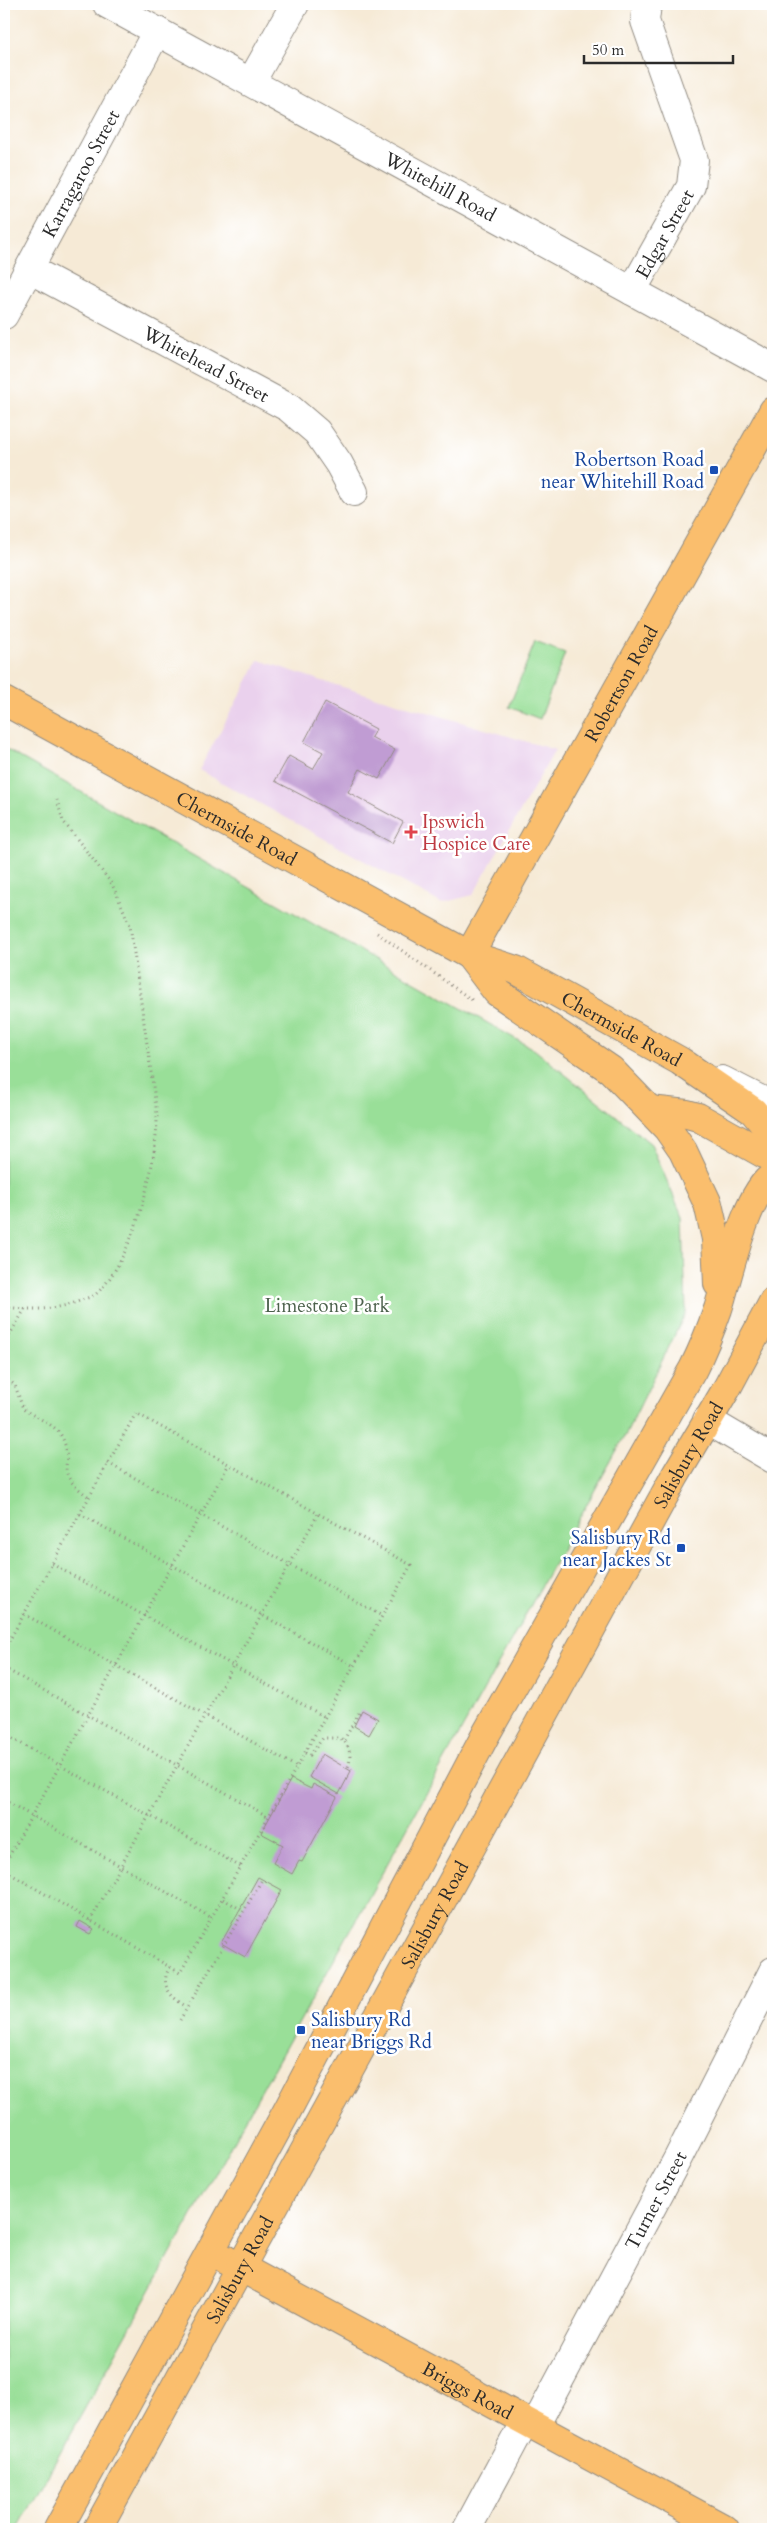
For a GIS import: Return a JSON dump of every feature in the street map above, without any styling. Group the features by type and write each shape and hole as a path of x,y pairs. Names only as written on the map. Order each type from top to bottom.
{"main road":[{"name":"Robertson Road","path":"469,955 773,411"},
{"name":"Chermside Road","path":"4,702 469,955 516,970 680,1061"},
{"name":"Chermside Road","path":"469,955 497,992 611,1070 647,1107"},
{"path":"680,1061 753,1111 773,1135"},
{"path":"647,1107 698,1117 773,1159"},
{"name":"Salisbury Road","path":"647,1107 683,1151 708,1204 716,1239 718,1260 718,1283 711,1327"},
{"name":"Salisbury Road","path":"58,2529 210,2251 486,1734 700,1355 711,1327 745,1219 757,1196 769,1178 773,1176"},
{"name":"Salisbury Road","path":"98,2529 773,1302"},
{"path":"675,1401 707,1420"},
{"name":"Briggs Road","path":"210,2251 725,2529"}],"street":[{"name":"Whitehill Road","path":"107,4 773,368"},
{"path":"251,82 295,4"},
{"name":"Edgar Street","path":"632,291 691,186 694,160 645,21 647,4"},
{"name":"Karragaroo Street","path":"4,315 157,31"},
{"name":"Whitehead Street","path":"29,269 289,408 317,432 339,464 354,492"},
{"name":"Chermside Road","path":"680,1061 773,1106"},
{"path":"707,1420 773,1459"},
{"name":"Turner Street","path":"467,2529 530,2424 678,2158 773,1971"}],"path":[{"path":"4,1307 25,1309 62,1308 95,1295 123,1256 148,1182 158,1139 158,1114 130,925 112,884 63,821 57,800"},
{"path":"370,929 476,1003"},
{"path":"4,1344 25,1309"},
{"path":"4,1376 15,1385 23,1409 55,1429 61,1436 66,1452 64,1470 70,1482 89,1497"},
{"path":"4,1650 136,1413 411,1565 180,1973 4,1870"},
{"path":"108,1463 382,1616"},
{"path":"4,1865 229,1464"},
{"path":"80,1514 354,1666"},
{"path":"90,1921 318,1514"},
{"path":"52,1564 325,1717"},
{"path":"24,1614 297,1767"},
{"path":"4,1668 269,1818"},
{"path":"344,1740 359,1712"},
{"path":"4,1734 241,1867"},
{"path":"305,1752 310,1755 323,1738 336,1736 344,1740 350,1754 348,1768 353,1771"},
{"path":"4,1800 212,1918"},
{"path":"180,2020 263,1878"},
{"path":"223,1899 244,1911"},
{"path":"170,1967 166,1979 168,1993 187,2007"}],"shaded area":[{"name":"Ipswich Hospice Care","path":"259,660 319,680 555,750 473,895 441,903 199,770"}],"green space":[{"path":"535,642 565,653 540,719 509,707"},
{"name":"Limestone Park","path":"4,748 535,1050 651,1144 683,1218 686,1312 627,1432 18,2529 4,2529"}],"building":[{"path":"325,702 376,729 371,737 395,750 379,779 360,769 348,792 403,822 392,843 275,781 289,756 313,769 323,752 304,742"},
{"path":"362,1710 378,1719 369,1735 354,1726"},
{"path":"322,1754 351,1771 339,1794 309,1777"},
{"path":"291,1779 311,1789 313,1784 337,1797 302,1862 299,1861 292,1874 273,1863 283,1845 261,1833"},
{"path":"258,1877 282,1890 245,1957 221,1943"},
{"path":"80,1921 94,1929 90,1934 77,1927"}],"place":[{"name":"Robertson Road near Whitehill Road","path":"714,470"},
{"name":"Ipswich Hospice Care","path":"411,832"},
{"name":"Salisbury Rd near Jackes St","path":"681,1548"},
{"name":"Salisbury Rd near Briggs Rd","path":"301,2030"}]}
